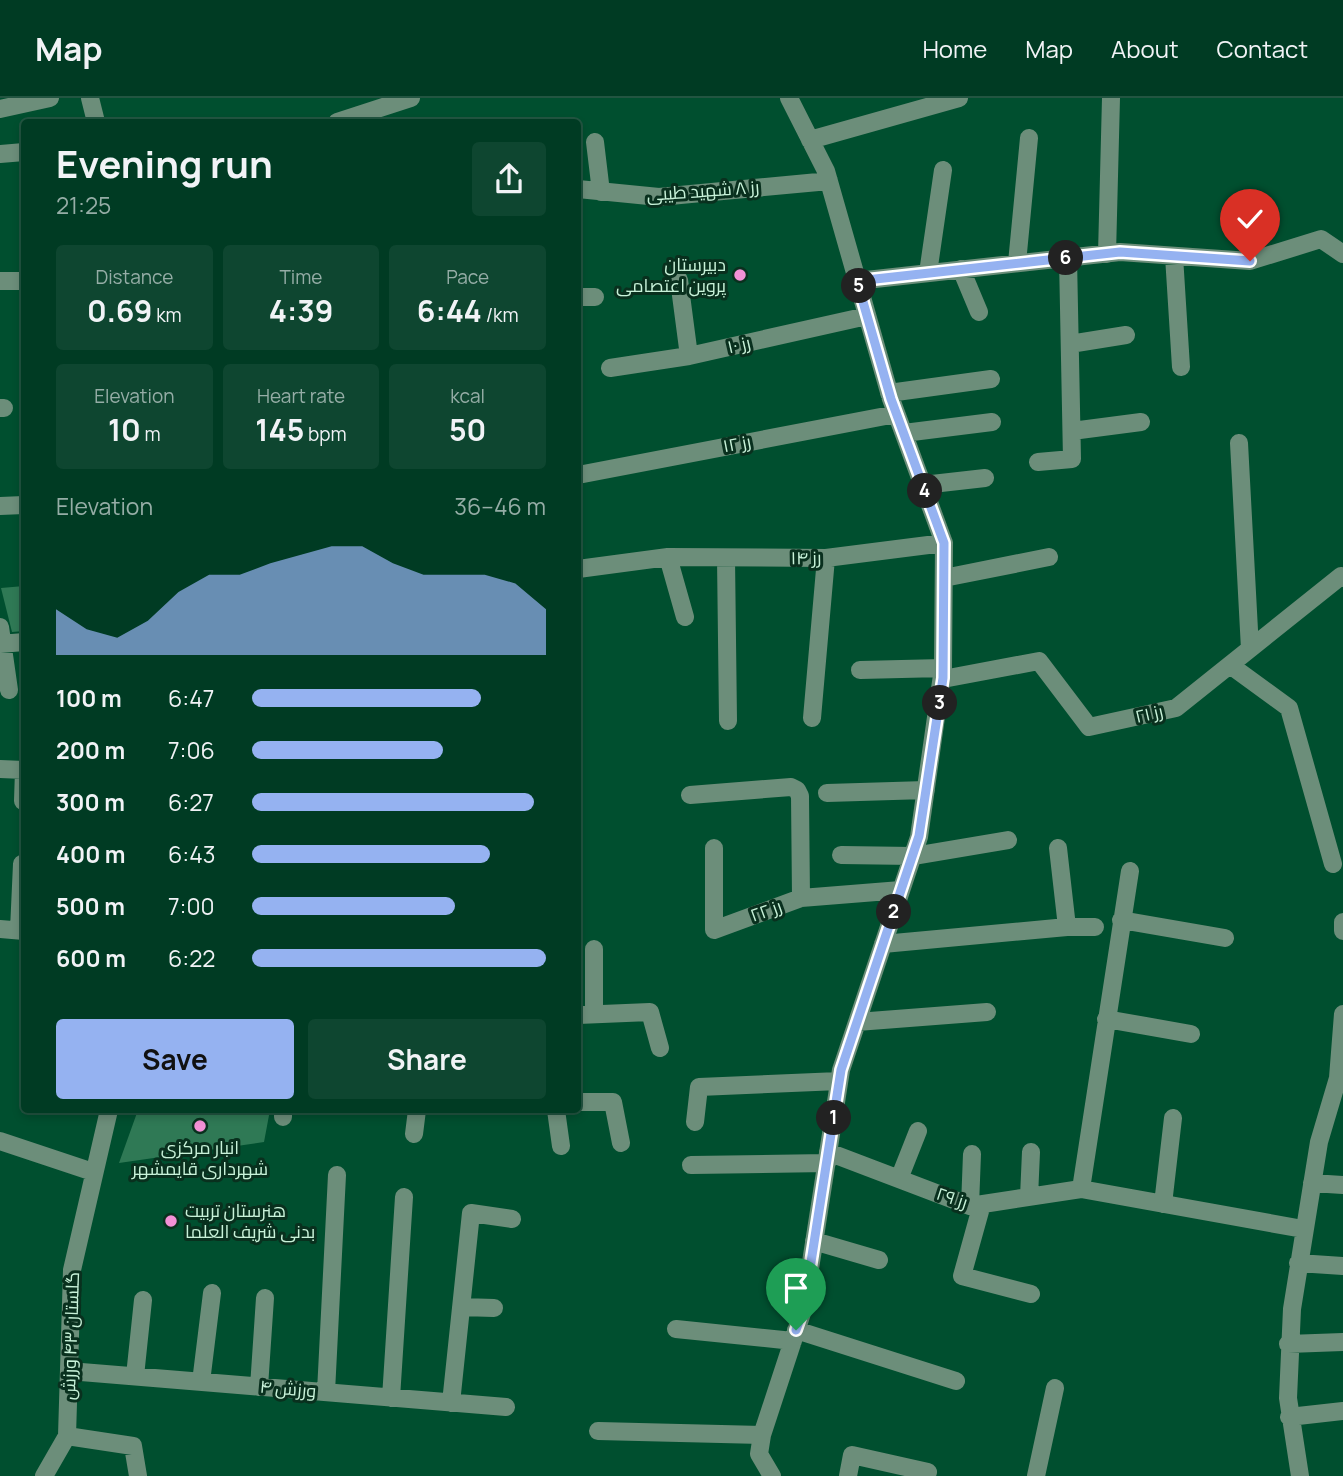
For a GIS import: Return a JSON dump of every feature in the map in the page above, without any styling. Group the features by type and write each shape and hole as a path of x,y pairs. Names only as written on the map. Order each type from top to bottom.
{"street":[{"path":"0,109 50,98"},
{"path":"90,98 95,119"},
{"path":"346,119 411,98"},
{"path":"772,1476 759,1454 762,1435 804,1307 839,1081 919,836 943,673 944,543 889,393 829,181 789,98"},
{"path":"810,140 959,98"},
{"path":"1107,254 1111,98"},
{"path":"1017,263 1029,138"},
{"path":"595,142 601,192"},
{"path":"0,154 21,152"},
{"path":"928,273 943,170"},
{"name":"رز ۸ شهید طیبی","path":"581,190 659,198 829,181"},
{"path":"857,281 1120,252 1250,261 1321,239 1343,254"},
{"path":"1174,256 1181,367"},
{"path":"1038,462 1072,459 1068,258"},
{"path":"961,269 978,313"},
{"path":"679,280 689,356"},
{"path":"0,281 21,281"},
{"name":"رز ۱۰","path":"610,368 689,356 867,316"},
{"path":"1070,344 1126,335"},
{"path":"889,393 990,379"},
{"name":"رز ۱۲","path":"581,474 897,414"},
{"path":"904,433 992,422"},
{"path":"1072,430 1141,422"},
{"path":"1239,443 1250,649"},
{"path":"923,485 985,478"},
{"path":"0,506 21,505"},
{"name":"رز ۱۴","path":"581,569 668,557 826,558 944,543"},
{"path":"668,557 685,617"},
{"path":"944,578 1049,557"},
{"path":"726,558 728,721"},
{"path":"812,718 826,558"},
{"name":"رز ۲۱","path":"943,673 1040,661 1089,727 1176,708 1341,576 1343,578"},
{"path":"9,690 1,638 21,641"},
{"path":"1230,665 1289,708 1333,864"},
{"path":"860,670 943,673"},
{"path":"0,769 21,770"},
{"path":"690,795 791,787 797,790 800,796 801,898"},
{"path":"827,793 926,790"},
{"path":"841,855 913,856 1008,840"},
{"name":"رز ۲۲","path":"714,848 714,930 801,898 901,890"},
{"path":"1058,848 1067,927"},
{"path":"1081,1189 1129,872"},
{"path":"1121,920 1225,938"},
{"path":"1343,922 1343,931"},
{"path":"883,944 1067,927 1095,927"},
{"path":"0,929 21,931"},
{"path":"594,949 586,1015 650,1012 660,1048"},
{"path":"857,1022 987,1012"},
{"path":"1300,1476 1290,1417 1289,1343 1303,1229 1319,1143 1338,1079 1343,1014"},
{"path":"1106,1019 1191,1034"},
{"path":"695,1122 699,1087 839,1081"},
{"path":"581,1102 613,1101 621,1143"},
{"name":"گلستان ۴۳ ورزش","path":"44,1476 67,1436 72,1270 108,1113"},
{"path":"414,1134 417,1113"},
{"path":"556,1113 561,1146"},
{"path":"1163,1204 1173,1118"},
{"path":"899,1178 918,1131"},
{"path":"0,1141 93,1172"},
{"path":"1029,1197 1031,1152"},
{"path":"972,1154 976,1205 962,1276 1031,1294"},
{"path":"691,1165 827,1157"},
{"name":"رز ۲۹","path":"827,1157 976,1205 1081,1189 1303,1229"},
{"path":"327,1392 337,1175"},
{"path":"1312,1183 1343,1185"},
{"path":"391,1398 404,1197"},
{"path":"451,1403 471,1213 512,1219"},
{"path":"814,1241 879,1260"},
{"path":"1298,1263 1343,1266"},
{"path":"201,1382 212,1293"},
{"path":"258,1387 265,1298"},
{"path":"135,1376 143,1300"},
{"path":"461,1307 494,1308"},
{"path":"676,1329 794,1336 956,1381"},
{"path":"1289,1343 1343,1342"},
{"name":"ورزش ۴","path":"69,1371 506,1407"},
{"path":"1036,1476 1055,1388"},
{"path":"1290,1417 1343,1411"},
{"path":"598,1431 762,1435"},
{"path":"67,1436 133,1446 138,1476"},
{"path":"848,1476 852,1455 928,1472"}],"building":[{"path":"21,586 21,631 12,632 1,588"},
{"name":"انبار مرکزی شهرداری قایمشهر","path":"137,1113 269,1113 264,1142 119,1163"}],"place":[{"name":"دبیرستان پروین اعتصامی","path":"740,275"},
{"name":"انبار مرکزی شهرداری قایمشهر","path":"200,1126"},
{"name":"هنرستان تربیت بدنی شریف العلما","path":"171,1221"}],"route":[{"path":"796,1330 804,1307 841,1070 919,836 943,678 944,543 891,399 857,281 1120,252 1250,261"}]}
